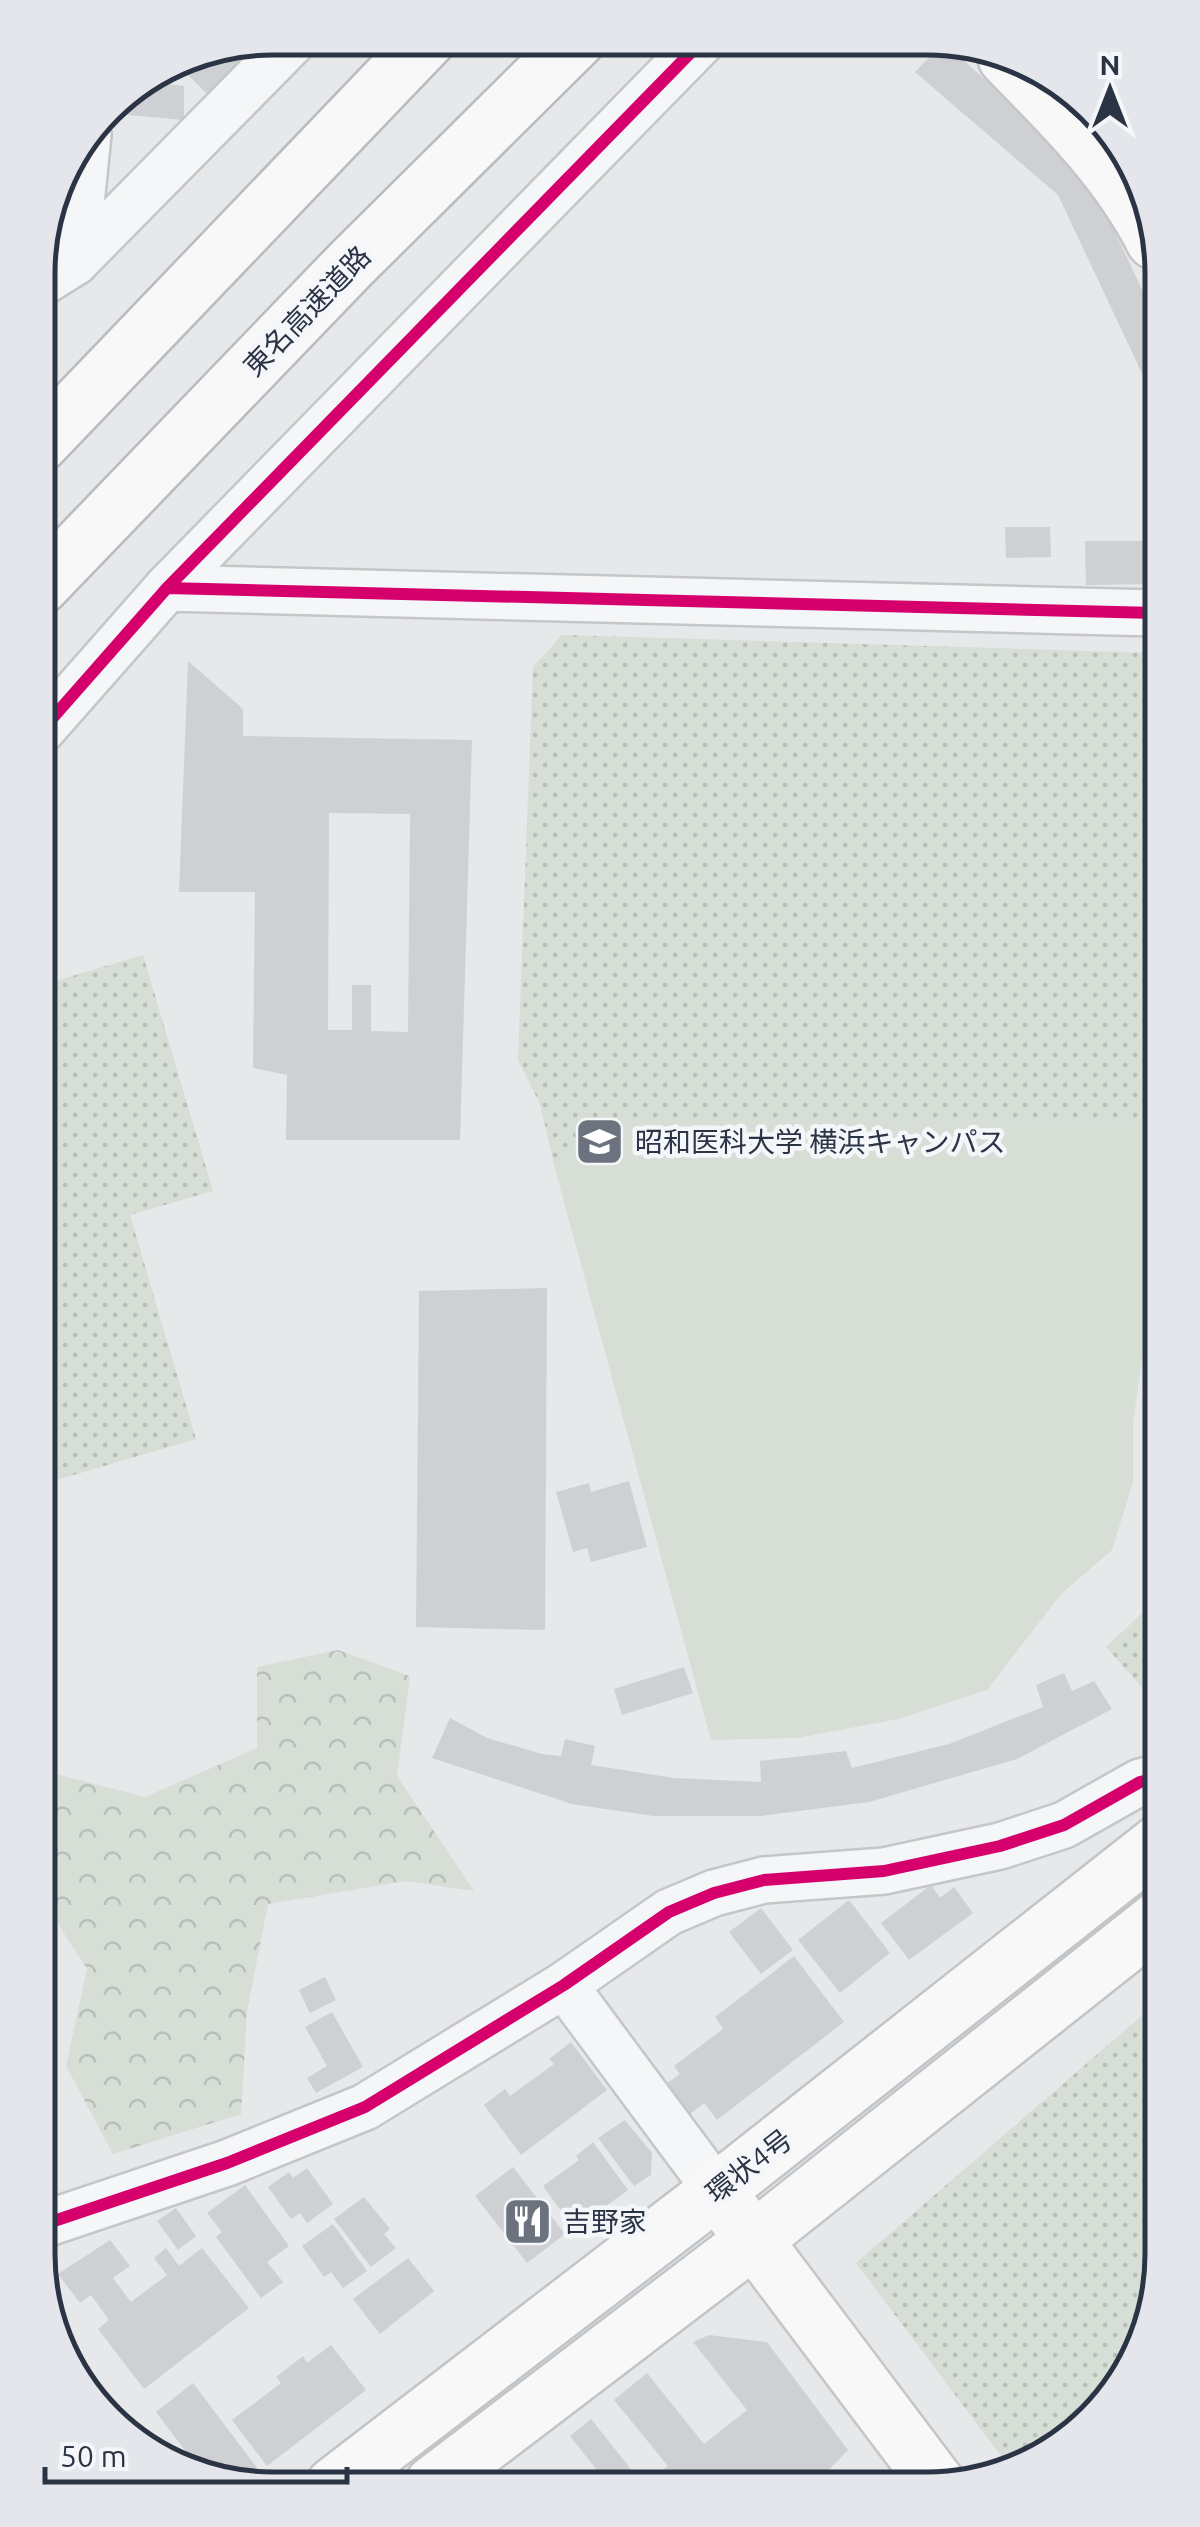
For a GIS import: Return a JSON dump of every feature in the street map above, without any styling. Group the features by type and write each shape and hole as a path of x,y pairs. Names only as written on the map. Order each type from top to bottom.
{"main road":[{"path":"55,428 414,55"},
{"name":"東名高速道路","path":"55,571 351,264 563,55"},
{"path":"1027,80 1075,128 1134,206"},
{"name":"環状4号","path":"350,2472 717,2191 1145,1854"},
{"path":"450,2472 754,2239 1145,1931"},
{"path":"717,2191 928,2472"}],"street":[{"path":"57,273 279,55"},
{"path":"55,715 167,588 688,55"},
{"path":"57,273 79,173"},
{"path":"167,588 1145,613"},
{"path":"55,2221 227,2163 366,2107 564,1985 669,1912 714,1893 764,1880 884,1872 1000,1846 1064,1824 1145,1781"},
{"path":"564,1985 717,2191"}],"green space":[{"path":"562,635 1145,653 1145,1120 593,1122 556,1173 540,1104 518,1060 533,667"},
{"path":"143,955 213,1191 130,1215 196,1439 55,1480 55,981"},
{"path":"1145,1120 1145,1338 1133,1423 1133,1482 1112,1550 1061,1594 987,1690 898,1719 797,1738 711,1740 556,1173 593,1122"},
{"path":"1145,1610 1145,1691 1106,1647"},
{"path":"338,1650 410,1676 397,1776 474,1891 406,1881 268,1904 247,2012 241,2114 113,2154 66,2066 87,1969 55,1919 55,1774 145,1797 257,1748 257,1667"},
{"path":"1145,2013 1145,2268 1138,2310 1116,2363 1071,2418 1023,2450 1002,2458 856,2263"}],"building":[{"path":"931,55 961,58 1088,175 1145,296 1145,380 1058,195 915,72"},
{"path":"248,57 207,94 186,73"},
{"path":"168,82 184,86 184,120 123,115"},
{"path":"1005,527 1050,527 1051,557 1006,558"},
{"path":"1085,541 1145,541 1145,584 1086,585"},
{"path":"188,661 243,709 243,736 472,740 460,1140 286,1140 287,1075 253,1068 255,892 179,892","holes":["329,813 410,814 408,1032 371,1031 371,985 352,985 352,1030 328,1030"]},
{"path":"547,1288 545,1630 416,1627 419,1291"},
{"path":"629,1481 647,1547 591,1562 587,1548 573,1552 556,1492 589,1483 591,1492"},
{"path":"684,1667 693,1693 622,1715 614,1689"},
{"path":"1064,1673 1072,1691 1094,1681 1112,1709 1017,1759 869,1802 761,1816 653,1816 572,1804 432,1758 450,1718 487,1738 542,1754 561,1756 565,1739 595,1746 591,1765 674,1778 761,1782 760,1761 846,1751 852,1768 949,1744 1043,1707 1036,1685"},
{"path":"931,1885 940,1898 954,1887 973,1913 909,1960 881,1923"},
{"path":"849,1900 890,1953 840,1993 798,1940"},
{"path":"761,1908 793,1950 761,1974 729,1932"},
{"path":"794,1956 844,2022 717,2120 704,2103 690,2114 666,2084 680,2074 674,2066 723,2029 715,2017"},
{"path":"325,1977 336,2000 310,2013 299,1990"},
{"path":"332,2012 363,2067 316,2093 307,2078 327,2066 305,2027"},
{"path":"571,2042 607,2090 521,2155 484,2105 505,2089 510,2096 554,2064 549,2059"},
{"path":"625,2120 652,2153 651,2175 634,2186 598,2138"},
{"path":"593,2142 628,2190 574,2229 543,2186 579,2160 576,2156"},
{"path":"513,2167 565,2234 527,2263 475,2196"},
{"path":"307,2168 333,2204 307,2223 300,2213 291,2219 268,2187 289,2172 293,2178"},
{"path":"245,2185 289,2246 267,2262 283,2282 261,2298 216,2237 222,2232 207,2213"},
{"path":"364,2197 390,2229 384,2234 396,2248 371,2267 334,2219"},
{"path":"176,2208 196,2236 178,2250 157,2221"},
{"path":"333,2224 367,2271 343,2288 331,2272 324,2277 302,2246"},
{"path":"110,2240 130,2266 113,2278 131,2302 167,2275 154,2258 166,2248 179,2266 202,2248 249,2308 144,2389 98,2329 109,2320 91,2295 80,2303 58,2274"},
{"path":"408,2258 434,2291 380,2334 353,2299"},
{"path":"709,2335 767,2342 848,2450 827,2472 661,2472 668,2466 614,2400 647,2373 704,2444 747,2410 693,2342"},
{"path":"331,2345 366,2390 267,2466 232,2420 281,2383 276,2377 303,2356 307,2363"},
{"path":"193,2383 260,2471 230,2468 188,2454 156,2412"},
{"path":"591,2419 633,2472 598,2472 570,2436"}],"cycle path":[{"path":"167,588 688,55"},
{"path":"55,715 167,588 1145,613"},
{"path":"55,2221 227,2163 365,2107 564,1985 669,1912 714,1893 764,1880 884,1871 1000,1846 1064,1825 1145,1781"}],"place":[{"name":"昭和医科大学 横浜キャンパス","path":"600,1142"},
{"name":"吉野家","path":"528,2222"}]}
